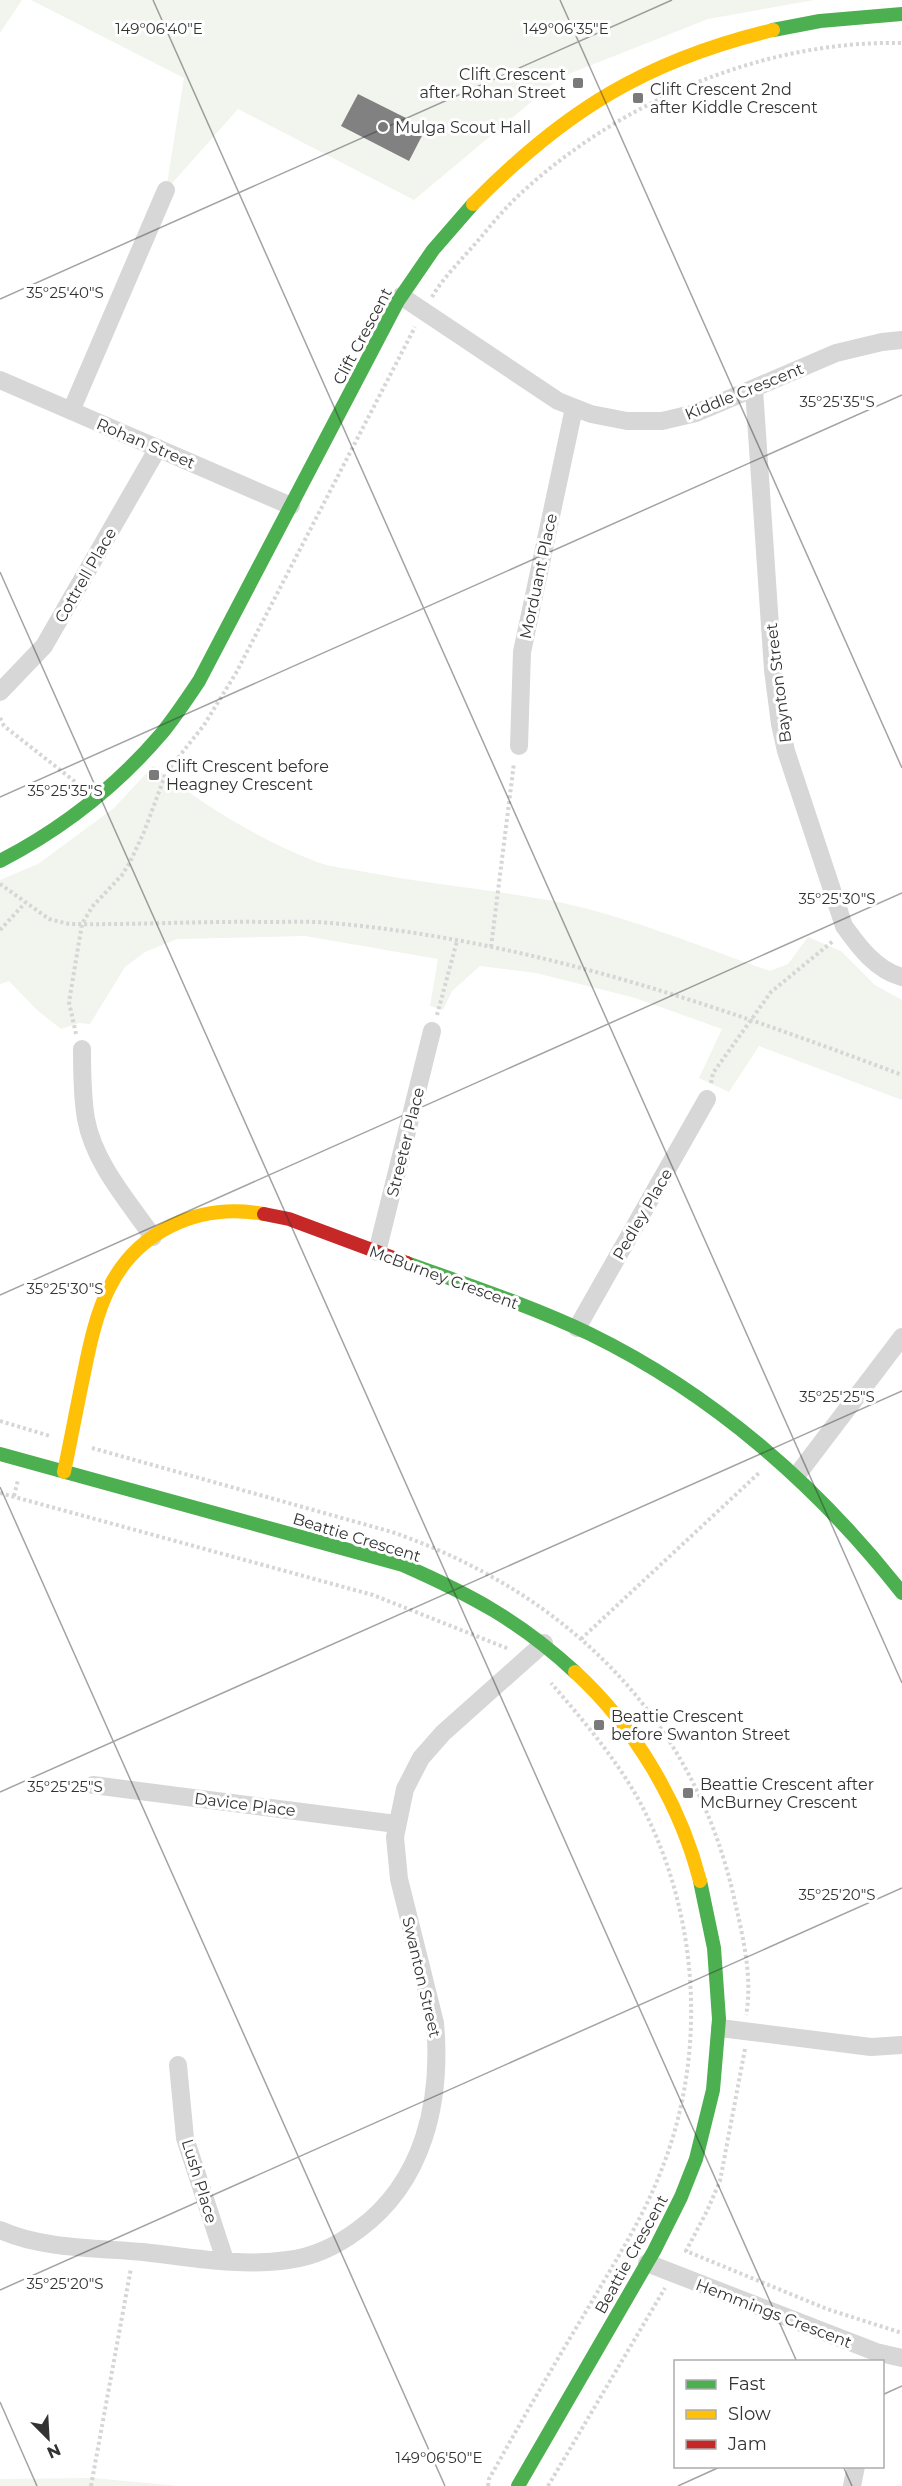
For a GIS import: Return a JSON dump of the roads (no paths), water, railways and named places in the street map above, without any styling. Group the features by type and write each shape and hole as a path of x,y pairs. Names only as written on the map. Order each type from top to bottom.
{"street":[{"name":"Clift Crescent","path":"0,861 71,819 120,779 163,732 199,681 401,296 443,236 492,184 578,112 629,82 678,58 712,45 780,27 852,16 902,15"},
{"path":"71,411 166,190"},
{"name":"Kiddle Crescent","path":"401,296 558,401 574,408 627,421 662,421 696,413 836,354 882,342 902,340"},
{"name":"Rohan Street","path":"0,380 291,506"},
{"name":"Baynton Street","path":"754,389 773,670 786,751 844,926 861,951 883,969 902,978"},
{"name":"Morduant Place","path":"519,746 522,652 574,408"},
{"name":"Cottrell Place","path":"0,692 44,646 158,448"},
{"name":"Streeter Place","path":"377,1252 432,1031"},
{"path":"82,1049 86,1121 95,1149 109,1174 153,1237"},
{"name":"Pedley Place","path":"577,1328 707,1099"},
{"name":"McBurney Crescent","path":"64,1472 93,1328 111,1282 130,1256 153,1237 183,1220 217,1211 253,1211 289,1219 577,1328 606,1342 691,1392 797,1475 825,1502 902,1593"},
{"path":"797,1475 902,1337"},
{"name":"Beattie Crescent","path":"0,1454 403,1565 462,1590 491,1606 544,1643 584,1680 620,1721 652,1766 677,1815 697,1866 711,1919 718,1974 720,2028 713,2095 696,2159 671,2221 518,2486"},
{"name":"Swanton Street","path":"0,2230 13,2236 47,2243 251,2263 290,2260 326,2249 343,2241 374,2218 388,2204 400,2188 419,2152 432,2112 436,2090 435,2023 399,1879 395,1837 405,1789 421,1758 443,1733 544,1643"},
{"name":"Davice Place","path":"93,1785 396,1824"},
{"path":"720,2028 871,2047 902,2045"},
{"name":"Lush Place","path":"178,2065 185,2138 225,2260"},
{"name":"Hemmings Crescent","path":"647,2263 875,2357 902,2358"},
{"path":"852,2486 856,2468"}],"place":[{"name":"Clift Crescent after Rohan Street","path":"578,83"},
{"name":"Clift Crescent 2nd after Kiddle Crescent","path":"638,98"},
{"name":"Mulga Scout Hall","path":"383,127"},
{"name":"Clift Crescent before Heagney Crescent","path":"154,775"},
{"name":"Beattie Crescent before Swanton Street","path":"599,1725"},
{"name":"Beattie Crescent after McBurney Crescent","path":"688,1793"}]}
